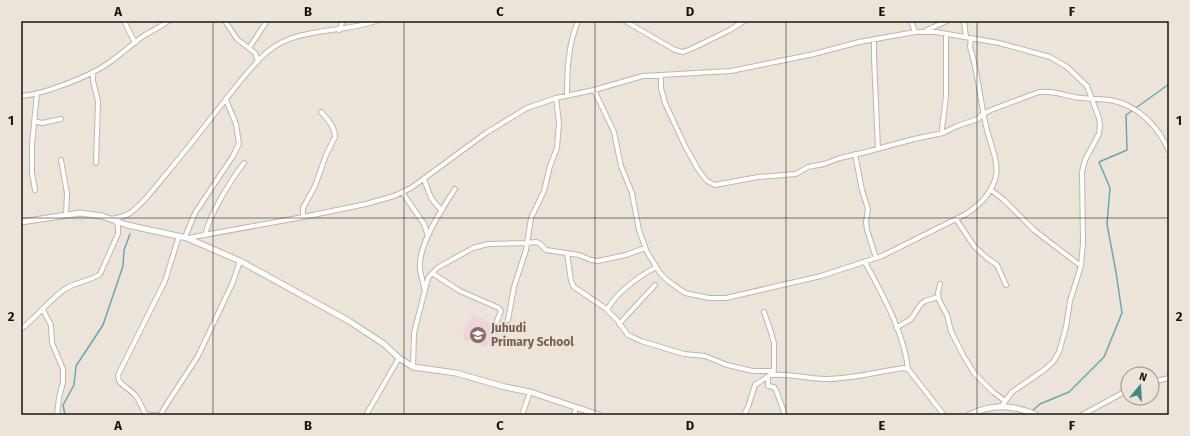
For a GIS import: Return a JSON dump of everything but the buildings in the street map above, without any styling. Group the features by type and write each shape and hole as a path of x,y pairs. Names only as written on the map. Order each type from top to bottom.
{"street":[{"path":"124,21 135,42"},
{"path":"21,96 37,93 93,72 110,62 142,36 168,21"},
{"path":"225,21 236,39 255,53 258,61"},
{"path":"249,48 267,21"},
{"path":"340,30 343,21"},
{"path":"21,222 80,213 102,216 111,219 123,217 138,207 178,161 258,61 278,44 290,38 314,32 340,30 376,21"},
{"path":"567,96 568,56 571,41 578,21"},
{"path":"625,21 675,50 683,52 702,44 744,21"},
{"path":"911,21 915,32"},
{"path":"925,31 946,21"},
{"path":"964,21 966,37"},
{"path":"186,238 303,217 383,200 402,192 424,179 480,137 507,119 534,104 594,90 643,76 661,76 750,67 814,54 847,44 925,31 999,43 1050,57 1067,67 1080,78 1086,86 1092,99 1100,125 1099,134 1085,160 1082,172 1083,244 1081,266 1070,301 1064,334 1056,358 1044,370 1012,392 1001,407"},
{"path":"943,133 942,129 946,96 946,34"},
{"path":"594,90 614,132 621,166 632,193 639,230 645,248 656,267 668,281 684,293 709,298 726,298 803,280 865,262 876,258 974,209 991,190 996,170 970,47 971,38"},
{"path":"874,39 878,149"},
{"path":"93,72 93,81 98,101 96,163"},
{"path":"661,76 661,88 665,103 685,146 699,171 711,184 715,185 758,177 796,174 808,167 910,140 943,133 957,126 978,119 983,114 991,110 1039,92 1052,92 1082,98 1112,100 1136,110 1153,125 1168,148"},
{"path":"35,190 32,161 32,139 37,93"},
{"path":"508,320 512,292 527,243 531,218 544,191 558,140 559,115 556,98"},
{"path":"186,238 195,213 233,156 239,144 236,124 226,100"},
{"path":"303,217 303,208 315,186 326,155 336,137 329,121 321,112"},
{"path":"34,121 48,123 61,119"},
{"path":"855,154 858,177 868,209 866,222 867,230 876,258"},
{"path":"61,160 67,193 66,215"},
{"path":"205,235 214,212 244,163"},
{"path":"424,179 435,205 442,210"},
{"path":"424,290 420,264 428,236 455,189"},
{"path":"991,190 1004,200 1034,230 1081,266"},
{"path":"402,192 424,224 428,236"},
{"path":"102,216 132,227 186,238 240,261 369,334 384,344 399,358 413,366 456,373 505,387 530,392 599,415"},
{"path":"956,219 974,246 997,265 1006,285"},
{"path":"21,329 43,310 57,295 67,288 100,274 118,234 118,226 116,221"},
{"path":"179,236 165,281 118,375 119,381 133,393 142,405 144,412 148,414 161,415 198,356 233,282 240,261"},
{"path":"413,366 414,333 428,278 432,273 450,260 480,246 500,243 536,242 546,250 579,255 598,261 645,248"},
{"path":"567,253 571,280 574,287 607,310 628,335 650,344 690,355 705,356 730,366 753,371 811,378 832,379 903,368 908,369"},
{"path":"865,262 896,328 906,354 908,369 944,415"},
{"path":"607,310 613,301 626,289 640,277 656,267"},
{"path":"432,273 460,291 499,308 501,311 495,326"},
{"path":"940,284 938,297 948,319 951,331 963,355 974,373 993,392 1005,401"},
{"path":"619,324 655,285"},
{"path":"896,328 911,320 921,304 925,301 938,297"},
{"path":"43,310 51,325 52,343 63,369 63,382 58,402 58,415"},
{"path":"764,312 774,343 771,374 768,386 776,390 785,415"},
{"path":"366,415 399,358"},
{"path":"744,415 755,385 771,374"},
{"path":"522,415 530,392"},
{"path":"1082,415 1120,394"},
{"path":"969,415 991,407 1020,409 1034,414"},
{"path":"574,415 576,408"}],"shaded area":[{"name":"Juhudi Primary School","path":"474,314 491,323 493,341 484,347 473,341 464,340 463,331"}],"waterway":[{"path":"1032,411 1040,404 1069,392 1104,357 1122,313 1107,224 1110,188 1099,162 1127,150 1126,115 1169,84"},
{"path":"65,415 63,405 74,385 76,366 103,325 123,266 124,250 130,234"}],"place":[{"name":"Juhudi Primary School","path":"478,335"}]}
